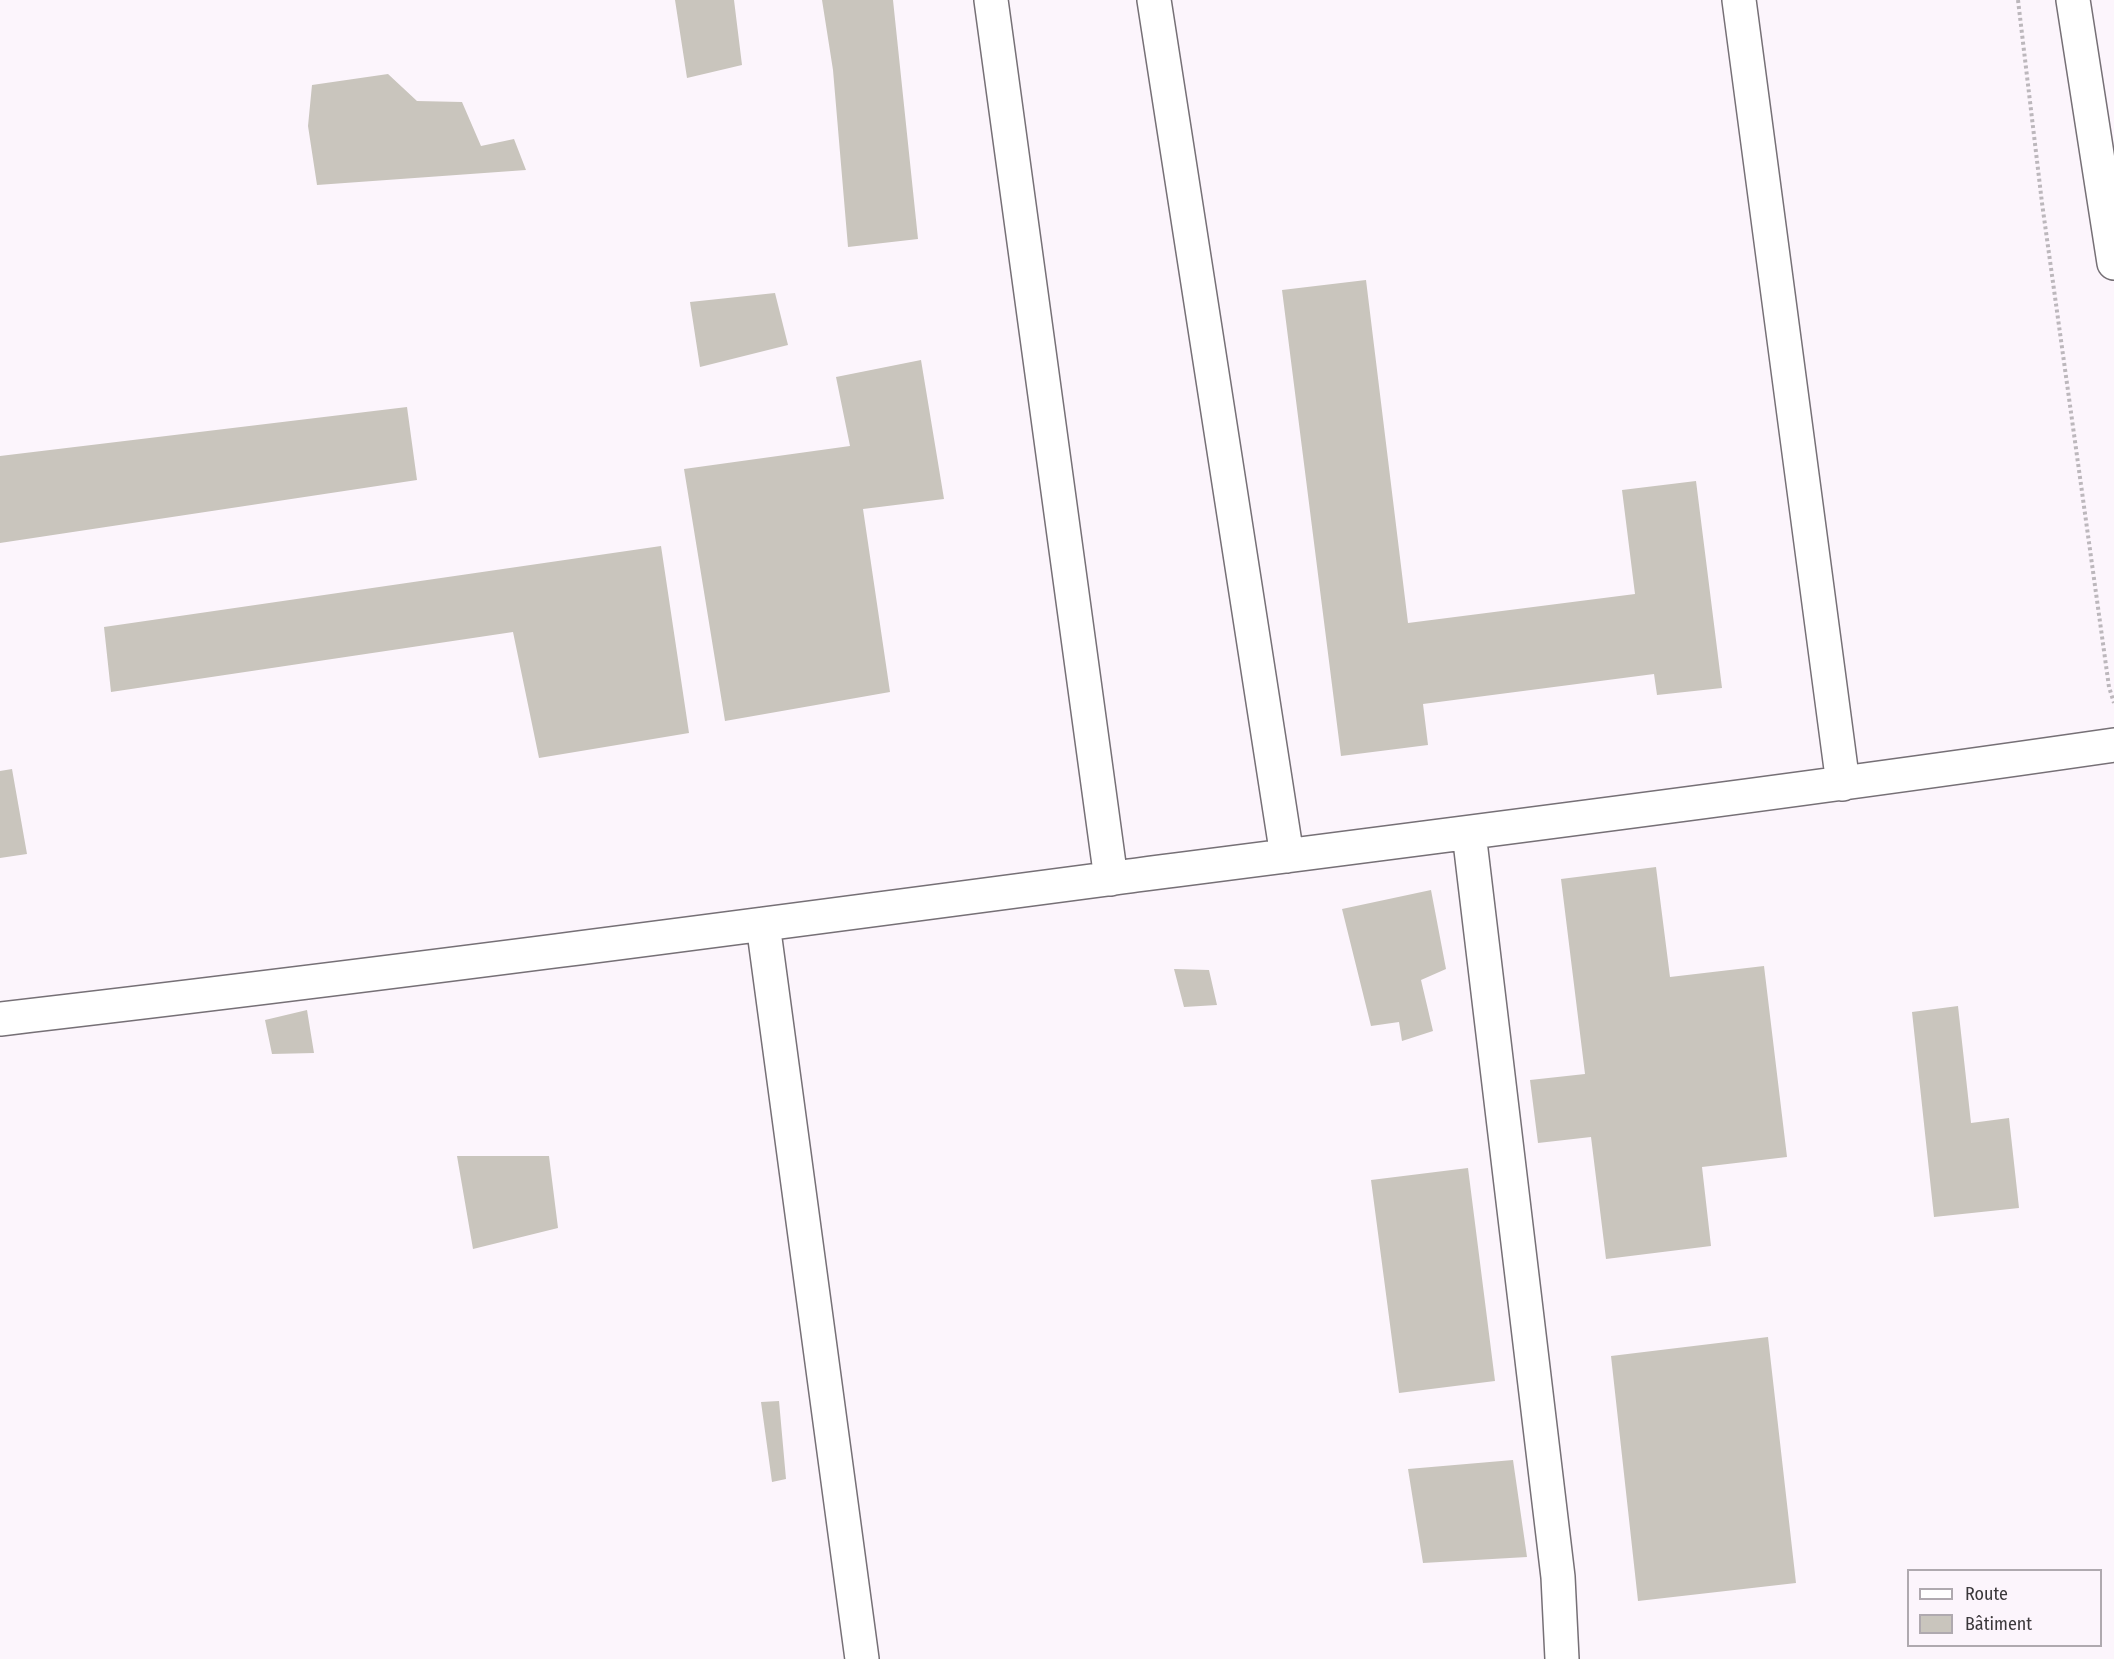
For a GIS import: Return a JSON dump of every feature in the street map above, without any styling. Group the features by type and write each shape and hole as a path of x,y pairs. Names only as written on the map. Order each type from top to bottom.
{"street":[{"path":"991,0 1111,879"},
{"path":"1154,0 1287,856"},
{"path":"1739,0 1843,784"},
{"path":"2073,0 2114,263"},
{"path":"0,1019 294,985 1469,833 1843,784 2114,745"},
{"path":"1469,833 1558,1577 1563,1659"},
{"path":"763,924 862,1659"}],"path":[{"path":"2018,0 2047,238 2109,687 2114,703"}],"building":[{"path":"675,0 734,0 742,65 687,78"},
{"path":"822,0 893,0 918,239 848,247 833,70"},
{"path":"388,74 417,101 462,102 481,146 514,139 526,170 317,185 308,126 312,85"},
{"path":"1366,280 1408,623 1635,594 1622,490 1696,481 1722,688 1657,695 1654,674 1423,704 1428,745 1341,756 1282,290"},
{"path":"775,293 788,345 700,367 690,302"},
{"path":"921,360 944,499 863,509 890,692 725,721 684,469 850,446 836,377"},
{"path":"407,407 417,480 0,543 0,456"},
{"path":"661,546 689,733 539,758 513,632 111,692 104,627"},
{"path":"12,769 27,854 0,858 0,771"},
{"path":"1656,867 1670,977 1764,966 1787,1157 1702,1167 1711,1246 1606,1259 1591,1137 1538,1143 1530,1080 1585,1074 1561,879"},
{"path":"1431,890 1446,969 1421,980 1433,1031 1402,1041 1399,1022 1371,1026 1342,909"},
{"path":"1174,969 1209,970 1217,1005 1184,1007"},
{"path":"1958,1006 1971,1123 2009,1118 2019,1208 1934,1217 1912,1012"},
{"path":"307,1010 314,1053 272,1054 265,1020"},
{"path":"457,1156 549,1156 558,1228 473,1249"},
{"path":"1468,1168 1495,1381 1399,1393 1371,1180"},
{"path":"1768,1337 1796,1583 1638,1601 1611,1356"},
{"path":"779,1401 786,1479 772,1482 761,1402"},
{"path":"1513,1460 1527,1557 1423,1563 1408,1469"}]}
